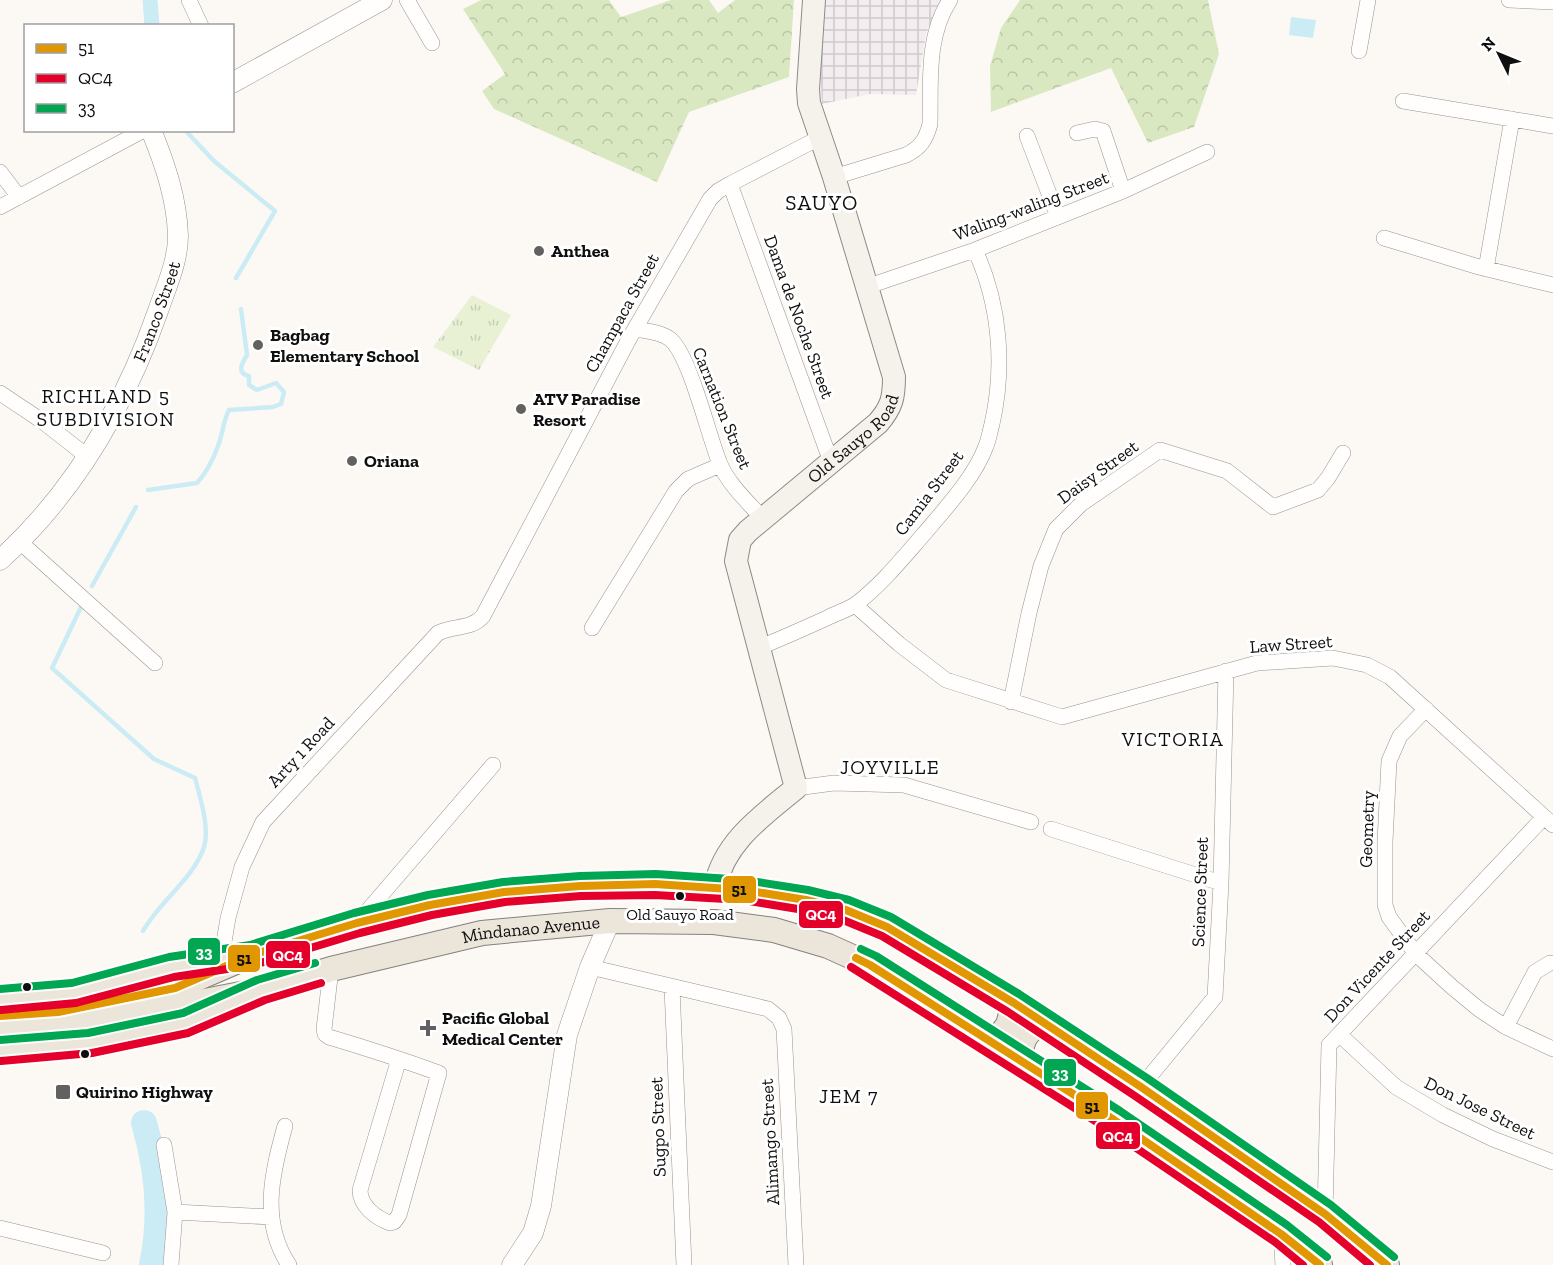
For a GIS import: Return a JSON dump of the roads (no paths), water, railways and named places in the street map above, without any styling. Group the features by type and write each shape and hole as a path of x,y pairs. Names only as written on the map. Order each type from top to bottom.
{"main road":[{"name":"Old Sauyo Road","path":"796,788 736,561 740,540 878,423 890,409 894,396 894,377 808,96 814,0"},
{"path":"715,887 722,863 731,848 755,823 796,788"},
{"name":"Mindanao Avenue","path":"0,1016 58,1012 175,988 252,955 357,922 430,905 504,892 590,885 655,884 715,887 806,900 846,910 887,927 1014,1003 1325,1214 1387,1265"},
{"name":"Mindanao Avenue","path":"0,1033 87,1024 261,990 331,969 482,933 610,921 714,922 774,930 828,946 870,965 1114,1120 1281,1234 1320,1265"},
{"name":"Mindanao Avenue","path":"0,1000 74,993 172,967 252,955"},
{"name":"Mindanao Avenue","path":"0,1051 90,1043 186,1023 261,990"},
{"path":"994,1043 1008,1025 1014,1003"},
{"path":"1018,1058 1025,1037 1040,1020"}],"street":[{"path":"189,0 200,24"},
{"path":"234,82 382,0"},
{"path":"407,0 432,43"},
{"path":"834,177 906,155 915,151 922,144 930,124 934,38 939,21 950,0"},
{"path":"1359,51 1368,0"},
{"path":"1509,0 1553,2"},
{"path":"1403,100 1553,126"},
{"path":"1486,269 1512,119"},
{"path":"1077,133 1095,129 1103,131 1123,190"},
{"path":"0,207 140,132"},
{"name":"Franco Street","path":"0,560 20,542 66,488 88,457 123,396 154,324 174,262 178,238 167,169 152,132"},
{"path":"1027,136 1058,217"},
{"name":"Champaca Street","path":"477,622 483,616 635,329 705,207 718,191 820,137"},
{"name":"Waling-waling Street","path":"866,287 975,250 1123,190 1207,152"},
{"path":"0,172 19,196"},
{"name":"Dama de Noche Street","path":"730,184 831,462"},
{"path":"1384,238 1486,269 1553,285"},
{"name":"Camia Street","path":"760,647 855,605 897,565 974,470 986,446 999,376 999,346 991,296 983,267 975,250"},
{"name":"Carnation Street","path":"635,329 662,334 679,350 696,392 720,465 727,478 763,519"},
{"path":"0,393 42,421 88,457"},
{"name":"Daisy Street","path":"1011,702 1041,566 1056,529 1081,504 1160,450 1227,471 1273,507 1318,490 1343,453"},
{"path":"592,628 676,491 688,479 720,465"},
{"path":"20,542 155,663"},
{"path":"855,605 899,644 946,680 1011,702"},
{"name":"Arty 1 Road","path":"221,960 228,918 242,867 263,822 438,633 477,622"},
{"name":"Law Street","path":"1011,702 1062,717 1257,663 1333,658 1367,665 1390,677 1426,708 1548,821"},
{"name":"Science Street","path":"1141,1087 1215,997 1221,884 1226,671"},
{"name":"Geometry","path":"1426,708 1400,736 1389,760 1385,842 1385,905 1389,917 1416,954 1461,995 1506,1027 1553,1049"},
{"path":"357,922 493,765"},
{"path":"796,788 834,783 904,785 1031,822"},
{"name":"Don Vicente Street","path":"1325,1214 1329,1046 1416,954 1548,821"},
{"path":"1051,829 1221,884"},
{"path":"512,1265 533,1233 542,1206 567,1035 590,967 610,921"},
{"path":"1506,1027 1535,972 1550,963"},
{"path":"590,967 672,988"},
{"path":"331,969 325,1034 399,1059 439,1073 399,1215 394,1222 390,1223 362,1203 360,1190 399,1059"},
{"name":"Alimango Street","path":"672,988 768,1009 779,1018 784,1029 796,1265"},
{"name":"Sugpo Street","path":"672,988 684,1265"},
{"name":"Don Jose Street","path":"1340,1035 1396,1087 1434,1110 1493,1139 1553,1162"},
{"path":"285,1126 272,1175 271,1217 278,1245 289,1265"},
{"path":"164,1145 175,1212 171,1265"},
{"path":"175,1212 271,1217"},
{"path":"0,1228 103,1253"},
{"path":"1281,1234 1283,1265"}],"water":[{"path":"1291,17 1316,20 1313,38 1289,35"}],"waterway":[{"path":"150,0 152,24"},
{"path":"187,132 214,161 275,211 236,278"},
{"path":"148,490 197,483 214,456 229,410 273,407 281,404 284,392 276,383 257,390 249,385 249,376 242,373 242,364 247,355 241,309"},
{"path":"92,586 136,507"},
{"path":"81,607 52,668 154,759 195,778 204,812 206,839 199,858 185,880 143,931"},
{"path":"144,1123 153,1158 157,1194 157,1230 152,1265"}],"place":[{"name":"Anthea","path":"539,251"},
{"name":"Bagbag Elementary School","path":"258,345"},
{"name":"ATV Paradise Resort","path":"521,409"},
{"name":"Oriana","path":"352,461"},
{"name":"Old Sauyo Road","path":"680,896"},
{"name":"Pacific Global Medical Center","path":"428,1028"},
{"name":"Quirino Highway","path":"63,1092"}],"district":[{"name":"SAUYO","path":"822,203"},
{"name":"RICHLAND 5 SUBDIVISION","path":"106,408"},
{"name":"VICTORIA","path":"1173,739"},
{"name":"JOYVILLE","path":"890,767"},
{"name":"JEM 7","path":"849,1096"}]}
